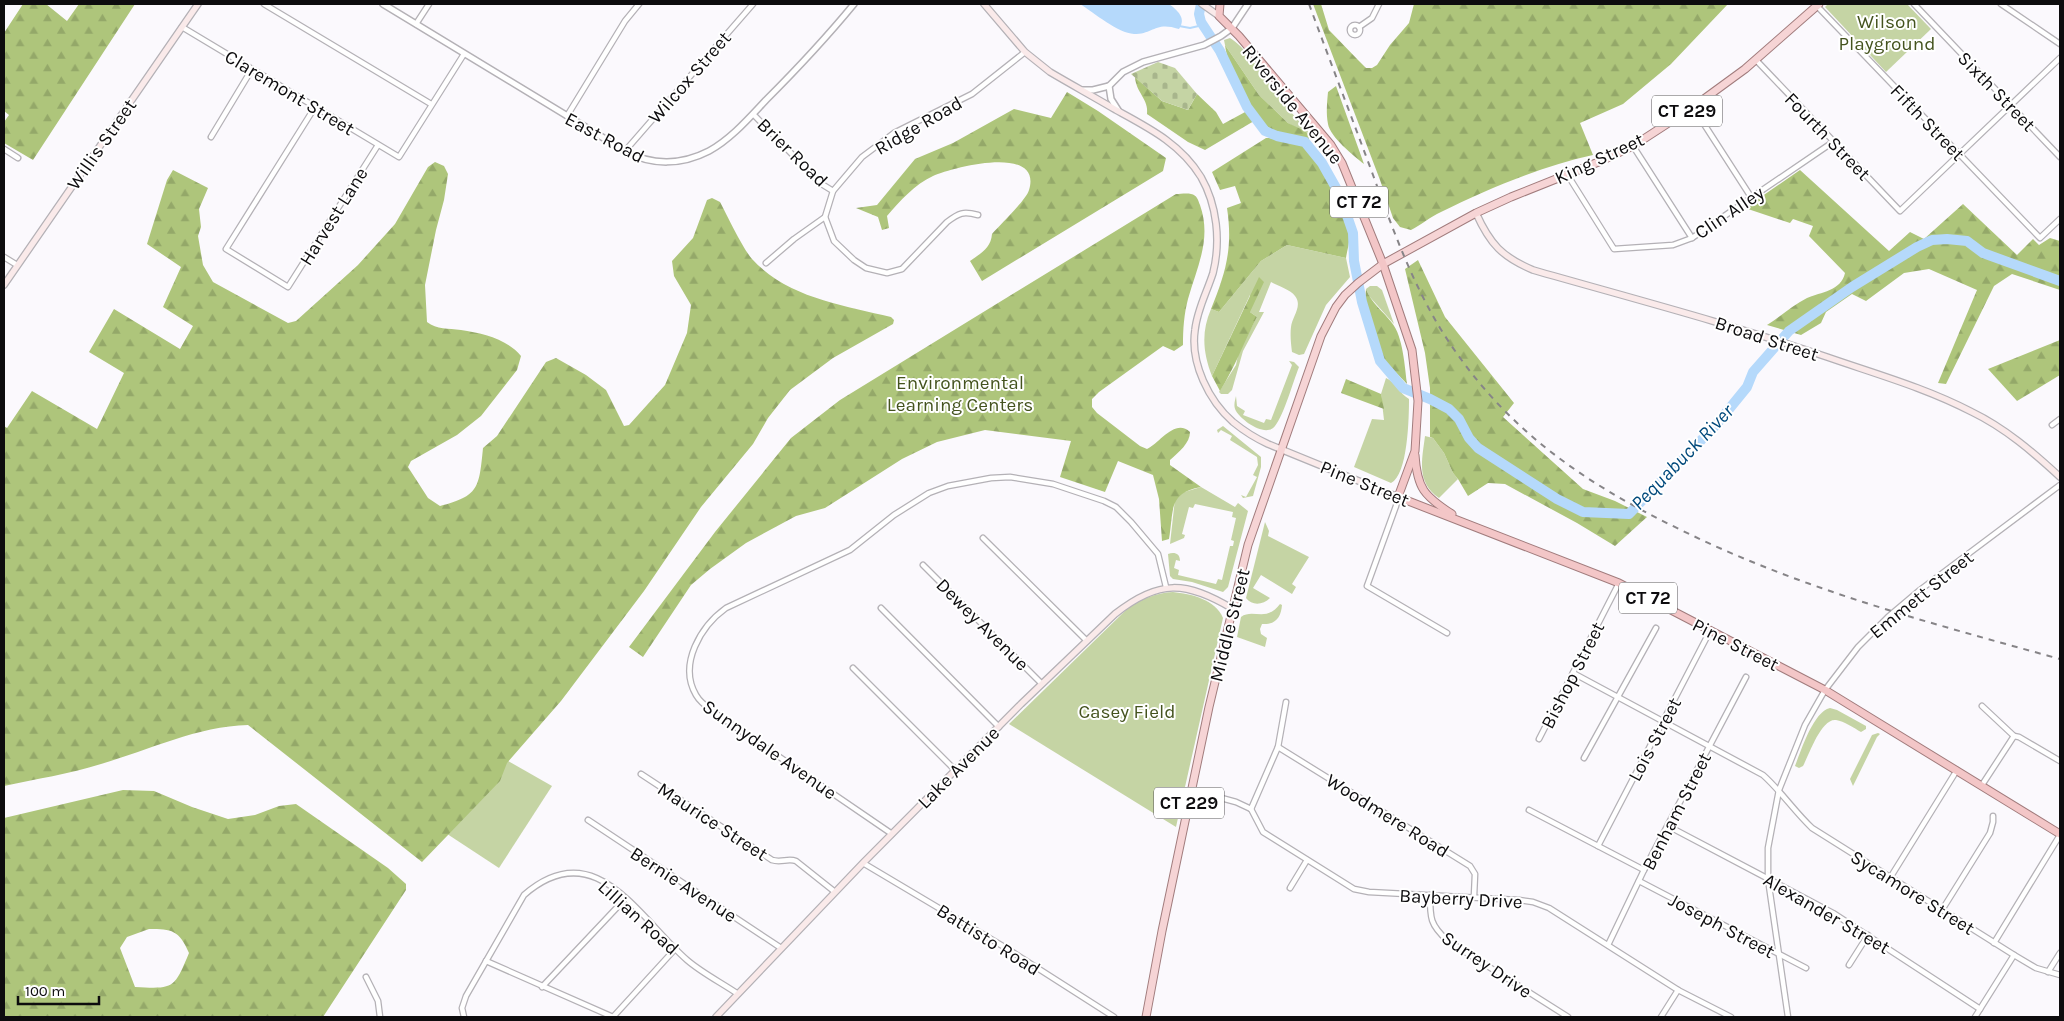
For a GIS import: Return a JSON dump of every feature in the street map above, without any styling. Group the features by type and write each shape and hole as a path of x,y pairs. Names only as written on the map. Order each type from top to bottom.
{"highway":[{"path":"1219,16 1220,4"},
{"name":"Riverside Avenue","path":"1219,16 1232,28 1331,145 1342,163 1384,264 1407,334 1415,370 1418,401 1414,451 1398,497"},
{"name":"CT 72","path":"1414,451 1416,474 1426,496 1464,522"},
{"name":"Pine Street","path":"1398,497 1619,583 1825,690 2060,834"}],"main road":[{"name":"Willis Street","path":"4,285 198,4"},
{"name":"Pine Street","path":"984,4 1025,52 1050,72 1160,135 1177,148 1201,177 1209,195 1217,228 1213,273 1198,314 1194,333 1198,364 1205,383 1217,404 1230,418 1250,434 1280,450 1398,497"},
{"path":"1203,4 1219,16"},
{"name":"King Street","path":"1384,264 1476,213 1634,146 1693,107 1756,60 1818,5"},
{"name":"Broad Street","path":"1476,213 1487,236 1503,254 1516,262 1541,272 1770,338 1920,388 1974,412 2009,434 2060,477"},
{"name":"Middle Street","path":"1146,1017 1163,925 1192,790 1248,545 1321,336 1336,307 1351,289 1384,264"},
{"name":"Lake Avenue","path":"716,1017 955,770 1042,684 1131,601 1150,591 1166,587 1194,590 1233,609"}],"street":[{"path":"264,4 431,104 464,54"},
{"name":"East Road","path":"383,4 625,151 641,159 654,162 676,161 696,156 722,143 753,114 821,43 854,4"},
{"path":"416,24 429,4"},
{"path":"567,116 625,21 639,4"},
{"name":"Wilcox Street","path":"625,151 753,4"},
{"path":"1081,90 1094,90 1109,86 1123,72 1143,62 1204,45 1232,28 1248,4"},
{"path":"1359,27 1372,18 1379,4"},
{"name":"Sixth Street","path":"1914,4 2060,157"},
{"path":"2001,4 2060,44"},
{"name":"Fifth Street","path":"1818,5 2040,238 2060,218"},
{"name":"Claremont Street","path":"182,26 399,157 431,104"},
{"name":"Ridge Road","path":"825,218 832,191 862,157 894,134 972,94 1025,52"},
{"path":"1959,155 2060,58"},
{"name":"Fourth Street","path":"1756,60 1900,211 1959,155"},
{"path":"211,137 252,69"},
{"path":"1109,86 1111,99 1118,110"},
{"name":"Harvest Lane","path":"315,107 226,248 288,287 378,145"},
{"path":"1693,107 1751,197"},
{"name":"Brier Road","path":"753,114 820,183 832,191"},
{"name":"Clin Alley","path":"1567,174 1614,249 1673,246 1692,238 1833,142"},
{"path":"1634,146 1692,238"},
{"path":"4,149 18,158"},
{"path":"766,263 794,239 825,218 834,241 854,260 866,268 887,273 902,269 946,222 955,216 965,212 978,215"},
{"path":"4,257 17,265"},
{"path":"2052,425 2060,419"},
{"name":"Sunnydale Avenue","path":"892,834 701,702 691,685 689,667 691,657 703,632 716,615 726,608 850,550 894,515 929,493 948,486 991,478 1010,477 1052,484 1104,501 1116,507 1158,554 1166,587"},
{"name":"Emmett Street","path":"1788,1017 1768,879 1768,848 1779,790 1804,725 1825,690 1858,647 1888,617 1920,590 2060,485"},
{"path":"1398,497 1367,586 1447,633"},
{"path":"983,538 1087,641"},
{"name":"Dewey Avenue","path":"923,565 1042,684"},
{"name":"Bishop Street","path":"1539,739 1619,583"},
{"path":"881,608 998,727"},
{"path":"1584,758 1656,628"},
{"name":"Lois Street","path":"1598,846 1710,631"},
{"path":"853,668 955,770"},
{"name":"Sycamore Street","path":"1573,673 1763,775 1779,790 1796,813 1812,828 2014,955 2048,972 2060,975"},
{"name":"Benham Street","path":"1608,946 1644,870 1746,677"},
{"path":"1192,790 1236,802 1251,809 1278,747 1286,702"},
{"path":"1982,706 2014,736 2019,737 2060,761"},
{"path":"1982,785 2014,736"},
{"name":"Woodmere Road","path":"1278,747 1470,866 1475,874 1474,896"},
{"path":"1890,878 1956,770"},
{"name":"Maurice Street","path":"642,774 772,860 780,862 792,859 796,861 836,892"},
{"name":"Bayberry Drive","path":"1251,809 1263,832 1354,889 1369,892 1474,896 1533,902 1548,908 1678,990 1731,1017"},
{"path":"1530,810 1644,870"},
{"path":"1942,910 1990,833 1993,816"},
{"name":"Bernie Avenue","path":"588,820 781,948"},
{"name":"Alexander Street","path":"1668,826 1833,913 1980,1009"},
{"path":"1994,943 2060,834"},
{"path":"1290,888 1307,860"},
{"name":"Battisto Road","path":"863,863 1006,948 1114,1017"},
{"name":"Lillian Road","path":"464,1017 462,1008 466,996 524,895 546,880 562,874 577,872 591,875 608,884 687,960 738,994"},
{"name":"Joseph Street","path":"1639,881 1806,968"},
{"name":"Surrey Drive","path":"1430,895 1431,922 1438,933 1568,1017"},
{"path":"542,988 625,899"},
{"path":"1849,965 1868,935"},
{"path":"486,961 542,988 613,1017 676,948"},
{"path":"2048,972 2060,953"},
{"path":"1975,1017 2014,955"},
{"path":"366,977 378,1001 380,1017"},
{"path":"1661,1017 1678,990"}],"green space":[{"path":"23,4 46,4 67,21 79,4 135,4 33,160 4,143 4,122 9,115 4,111 4,33"},
{"path":"1313,4 1321,4 1329,30 1366,68 1372,68 1377,65 1390,45 1409,23 1414,4 1728,4 1671,64 1623,104 1580,123 1593,155 1554,165 1496,187 1437,214 1411,230 1400,227 1393,218"},
{"name":"Wilson Playground","path":"1828,4 1907,4 1931,29 1886,72 1825,7"},
{"path":"1230,38 1250,57 1284,103 1315,139 1288,123 1259,95 1225,45 1224,40"},
{"path":"1225,45 1259,95 1288,123 1305,131 1310,137 1308,140 1271,129 1256,114 1235,78"},
{"path":"1158,62 1175,68 1197,94 1188,110 1162,101 1131,74"},
{"path":"1135,77 1162,101 1188,110 1197,94 1216,112 1223,124 1247,111 1254,121 1205,150 1188,142 1147,114 1146,104"},
{"path":"1336,86 1364,164 1333,135 1328,124 1328,92"},
{"path":"1067,92 1166,158 1163,171 982,281 970,261 988,247 992,234 1019,206 1027,194 1030,176 1023,167 1010,163 976,164 943,172 926,179 914,188 887,216 889,228 882,230 878,217 856,208 877,205 915,159 953,143 1014,109 1051,118"},
{"path":"1266,138 1304,146 1320,164 1333,187 1347,222 1350,237 1346,258 1287,245 1261,261 1219,312 1211,309 1221,283 1229,248 1227,208 1241,203 1235,186 1220,190 1212,172"},
{"path":"435,162 444,166 448,174 425,285 427,322 439,328 486,335 509,345 521,356 517,370 481,416 457,435 411,461 408,467 428,498 440,506 463,498 475,488 480,473 483,448 497,436 546,362 556,358 586,375 606,390 624,426 629,425 665,385 687,333 691,305 674,276 672,261 693,238 707,200 712,198 720,202 748,254 766,272 782,283 835,304 891,317 894,320 893,324 833,358 790,390 768,418 753,444 701,507 644,591 561,701 507,763 500,781 422,862 248,725 229,726 192,734 89,768 4,786 4,426 7,428 32,391 97,429 124,373 89,352 114,309 180,349 193,326 163,307 181,267 147,244 167,180 173,170 208,188 199,209 201,227 198,236 203,265 213,282 288,323 296,321 358,265 395,224 428,167"},
{"path":"1800,170 1889,251 1910,232 1924,239 1963,204 2017,255 2033,239 2039,245 2050,238 2060,241 2060,290 2012,274 1994,286 1946,384 1938,383 1977,290 1929,269 1904,273 1866,301 1852,294 1826,312 1821,323 1801,335 1767,325 1807,298 1835,287 1843,279 1845,273 1809,236 1813,226 1793,219 1790,223 1745,208"},
{"name":"Environmental Learning Centers","path":"1176,194 1189,194 1196,197 1203,217 1204,230 1202,253 1188,299 1183,345 1174,351 1163,346 1092,399 1092,407 1097,413 1140,446 1147,449 1173,430 1184,428 1190,432 1186,444 1170,460 1170,465 1201,487 1183,494 1174,504 1169,539 1162,541 1159,499 1153,475 1118,461 1105,492 1060,477 1071,441 985,430 937,442 902,459 825,508 796,516 746,543 691,585 643,657 629,647 715,532 791,438 840,400"},
{"path":"1287,245 1346,258 1350,277 1326,305 1304,354 1299,355 1292,352 1291,336 1292,323 1298,308 1297,300 1291,292 1271,282 1259,312 1264,312 1243,351 1232,390 1228,394 1221,394 1219,392 1236,365 1239,350 1257,317 1250,312 1250,295 1212,376 1204,342 1211,309 1219,312 1261,261"},
{"path":"1418,260 1445,317 1514,403 1503,417 1583,489 1615,501 1647,517 1615,546 1505,484 1488,483 1468,496 1453,473 1444,453 1433,438 1430,437 1430,388 1425,353 1405,269"},
{"path":"1259,277 1264,282 1250,312 1257,317 1220,391 1212,376"},
{"path":"1370,286 1377,286 1382,290 1394,324 1369,296 1366,289"},
{"path":"1366,289 1374,303 1396,329 1403,352 1407,384 1383,359 1365,301"},
{"path":"2060,340 2060,375 2017,401 1988,369"},
{"path":"1289,361 1294,362 1299,367 1278,421 1271,429 1266,430 1254,427 1236,411 1234,405 1236,396 1237,406 1245,411 1243,415 1264,423 1266,419 1271,420 1292,365"},
{"path":"1386,378 1409,399 1408,431 1404,458 1397,478 1391,483 1354,467 1372,419 1384,420 1381,394"},
{"path":"1346,379 1381,394 1384,409 1341,393"},
{"path":"1223,426 1261,457 1261,467 1253,496 1243,498 1241,495 1246,497 1257,477 1253,475 1258,465 1257,457 1230,440 1232,436 1221,430 1218,433 1217,430"},
{"path":"1425,436 1433,438 1444,453 1453,473 1458,479 1439,498 1427,485 1422,470"},
{"path":"1201,487 1235,507 1238,503 1248,511 1228,587 1223,592 1192,582 1173,579 1170,576 1168,554 1174,553 1180,558 1180,561 1176,560 1174,568 1179,570 1178,575 1216,584 1218,579 1222,580 1230,546 1233,546 1234,541 1231,540 1236,518 1232,517 1233,512 1195,504 1193,508 1189,507 1182,534 1185,535 1184,538 1170,544 1175,499 1181,493"},
{"path":"1265,522 1269,531 1268,536 1309,557 1292,584 1296,587 1292,594 1261,575 1253,588 1270,598 1258,604 1248,601 1246,598"},
{"name":"Casey Field","path":"1173,592 1195,596 1208,602 1214,606 1223,618 1176,827 1009,724 1126,610 1148,597"},
{"path":"229,602 552,786 499,868 173,654"},
{"path":"1280,604 1282,605 1279,617 1274,622 1262,624 1260,629 1261,634 1267,638 1265,647 1237,637 1241,617 1250,614 1270,613"},
{"path":"1830,708 1866,726 1866,729 1861,732 1842,722 1831,721 1821,731 1803,766 1799,768 1795,766 1813,724 1824,711"},
{"path":"1880,734 1853,786 1850,779 1872,735"},
{"path":"123,790 154,791 192,807 228,819 255,815 279,806 296,804 388,868 406,884 406,890 323,1017 4,1017 4,818","holes":["149,929 174,932 182,940 189,953 180,974 171,984 158,988 135,987 120,948 127,937"]}],"water":[{"path":"1080,4 1169,4 1178,12 1182,21 1179,29 1165,26 1141,33 1128,33"}],"waterway":[{"name":"Pequabuck River","path":"1201,4 1199,14 1201,22 1220,51 1247,107 1265,131 1277,136 1305,142 1322,163 1340,195 1353,233 1354,261 1362,302 1380,361 1403,388 1449,409 1459,419 1469,438 1478,448 1557,499 1583,512 1629,514 1716,425 1747,387 1753,372 1789,331 1852,287 1917,247 1932,240 1967,241 1983,253 2060,281"},
{"path":"1179,26 1190,28 1203,25"}],"railway":[{"path":"1309,4 1395,234 1420,291 1440,328 1463,362 1488,393 1515,421 1544,446 1607,491 1679,529 1725,550 1771,570 1866,603 2060,659"}]}
